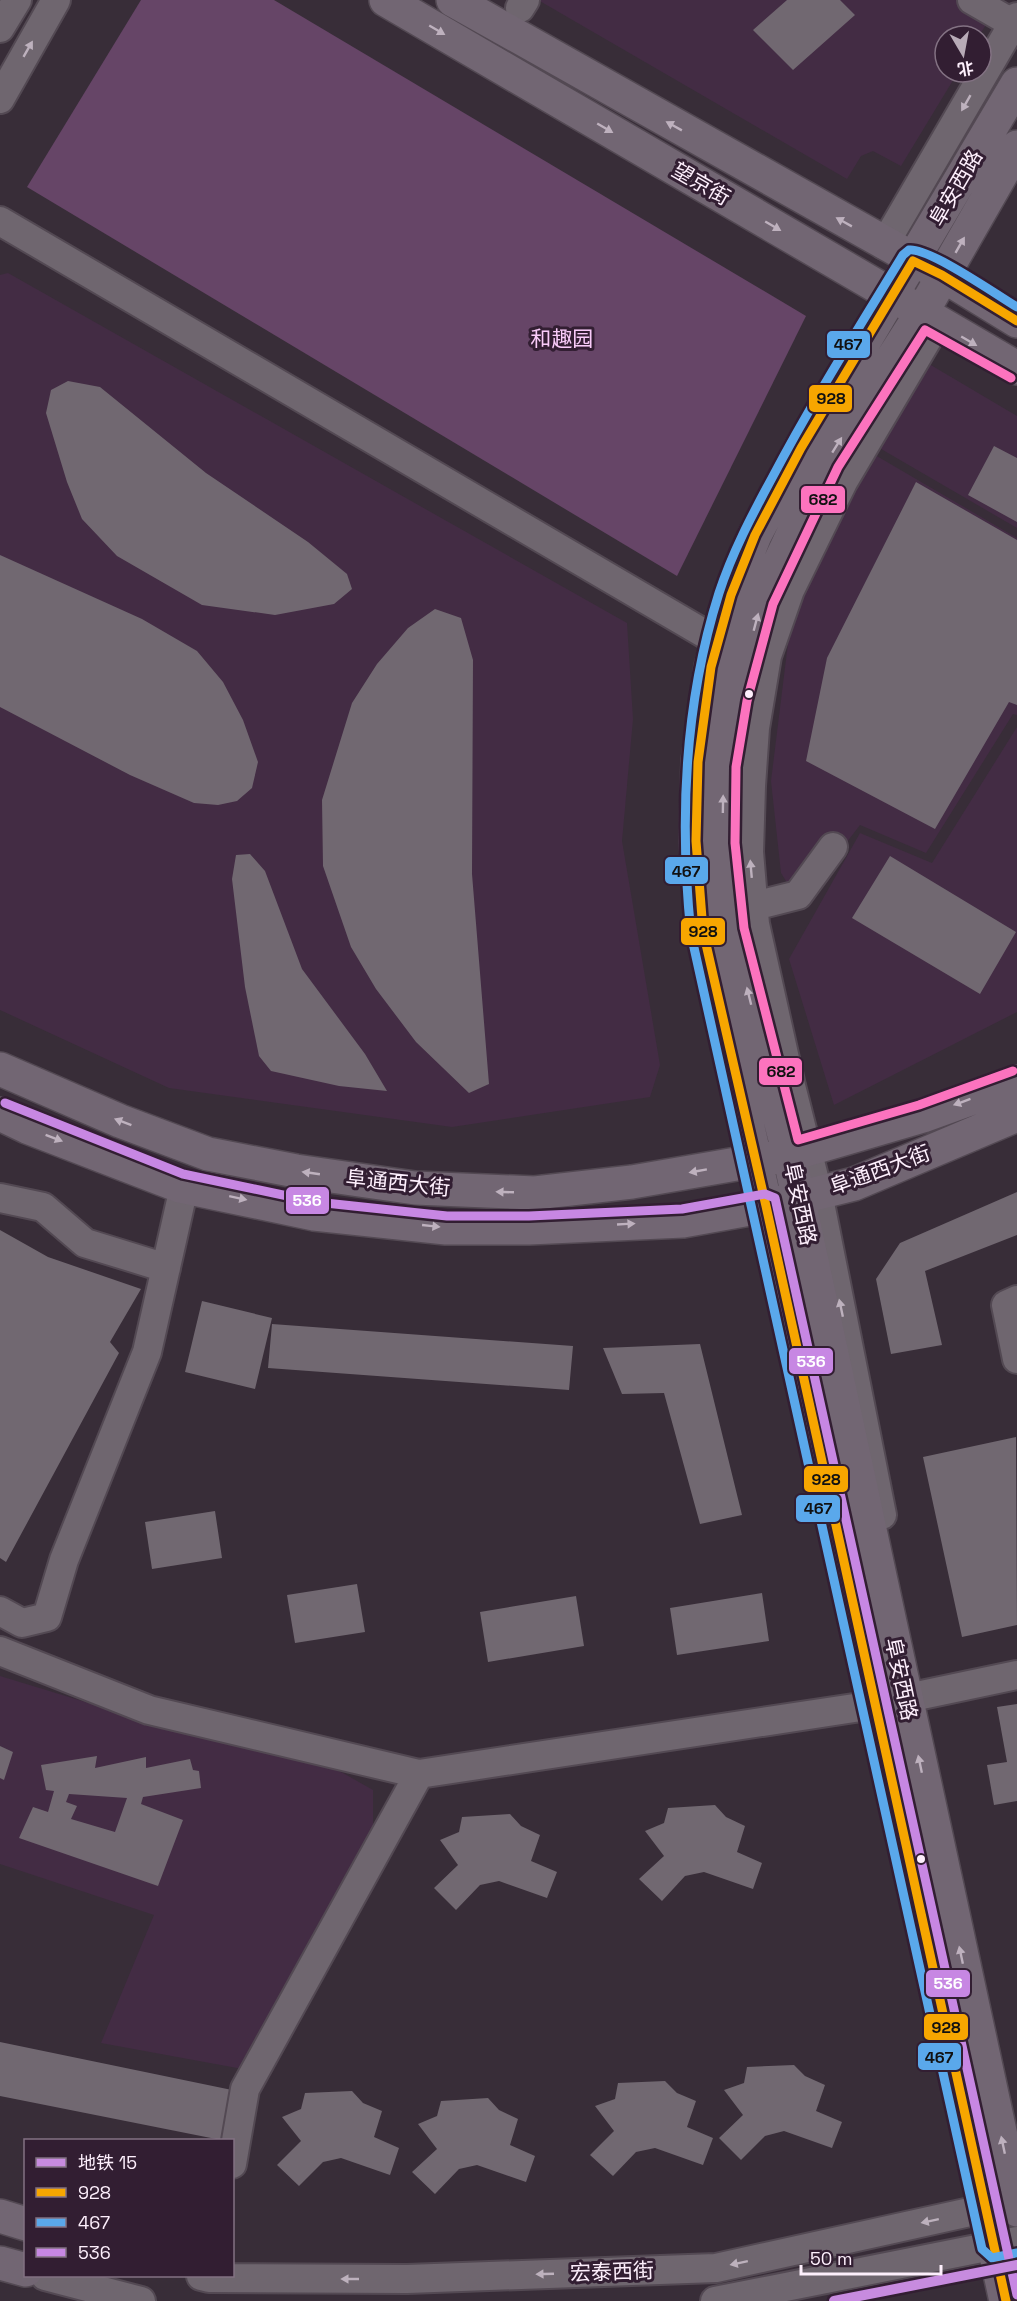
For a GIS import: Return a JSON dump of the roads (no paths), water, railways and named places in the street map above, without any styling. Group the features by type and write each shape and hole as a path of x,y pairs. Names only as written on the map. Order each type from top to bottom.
{"main road":[{"name":"望京街","path":"386,0 1017,368"},
{"name":"望京街","path":"453,0 884,245 942,275 1017,321"},
{"name":"阜安西路","path":"1009,2206 874,1705 766,1206 703,931 696,841 698,762 717,641 731,595 755,536 801,448 1017,84"},
{"name":"阜安西路","path":"1006,2301 1006,2243 1009,2206 913,1696 798,1152 732,930 723,844 724,766 735,698 762,600 827,460 929,318 942,275 1017,147"},
{"name":"阜通西大街","path":"0,1069 120,1121 208,1154 296,1171 415,1188 535,1193 632,1182 798,1152 923,1116 1017,1082"},
{"name":"阜通西大街","path":"0,1114 27,1127 184,1187 314,1214 446,1228 529,1228 683,1221 766,1206 854,1184 1017,1115"},
{"path":"0,2216 24,2223"},
{"path":"0,2263 24,2269"}],"street":[{"path":"0,28 17,0"},
{"path":"0,99 56,0"},
{"path":"884,245 1015,22 972,0"},
{"path":"0,221 717,641"},
{"path":"798,1152 783,1052 754,906 749,852 755,728 767,656 790,590 843,482 929,318"},
{"path":"754,906 798,895 833,847"},
{"path":"0,1611 22,1623 47,1617 64,1560 147,1352 184,1187"},
{"path":"0,1198 43,1207 85,1243 166,1268"},
{"path":"1017,1300 1005,1305 1017,1359"},
{"path":"0,1651 149,1710 419,1774 874,1705 1017,1675"},
{"path":"234,2152 245,2089 419,1774"},
{"name":"宏泰西街","path":"205,2282 406,2279 716,2268 1009,2206"},
{"path":"715,2301 1006,2243"},
{"path":"49,2277 141,2301"}],"metro line":[{"name":"15","path":"834,2301 1017,2265"}],"park label":[{"name":"和趣园","path":"562,339"}]}
